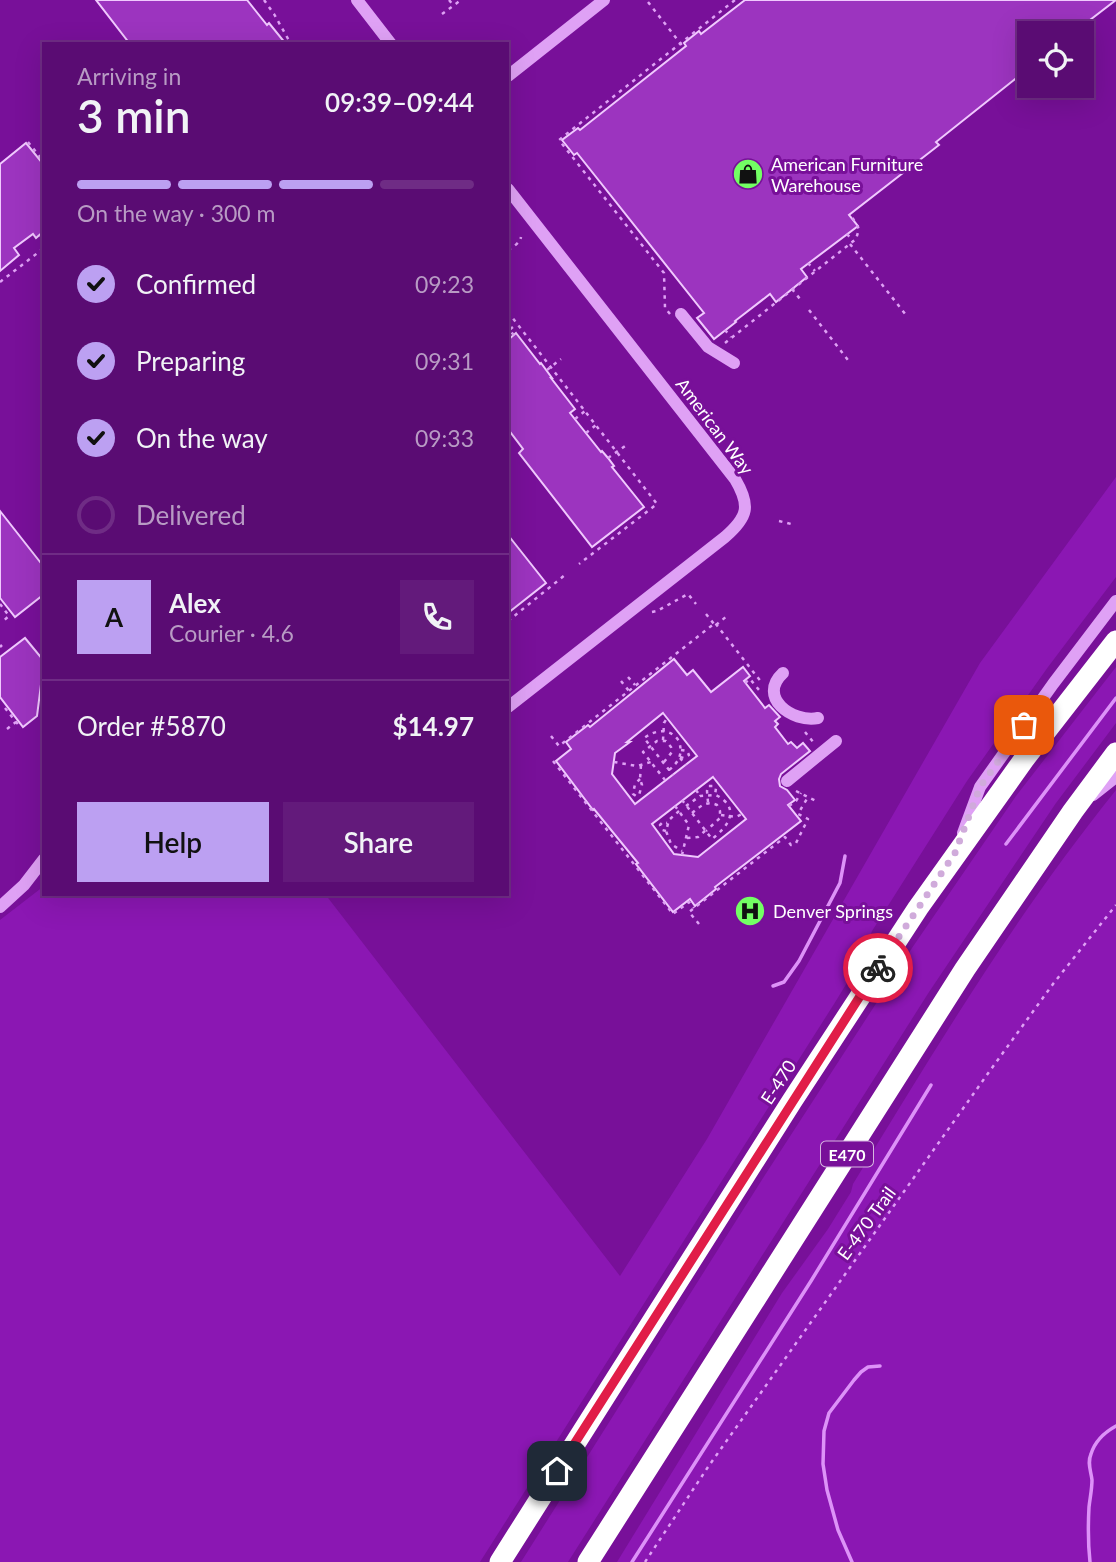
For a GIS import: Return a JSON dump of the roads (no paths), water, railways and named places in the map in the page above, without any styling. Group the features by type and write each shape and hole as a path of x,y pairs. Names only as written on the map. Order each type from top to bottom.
{"highway":[{"name":"E-470","path":"500,1562 876,971 955,853 1032,748 1116,641"},
{"name":"E470","path":"588,1562 965,969 1116,753"}],"street":[{"path":"357,0 389,42"},
{"path":"509,75 604,0"},
{"name":"American Way","path":"509,190 735,479 744,500 745,514 738,526 725,537 509,706"},
{"path":"677,316 708,347 734,363"},
{"path":"955,853 980,787 1116,601"},
{"path":"783,673 774,683 779,705 797,717 810,720 818,718"},
{"path":"788,784 836,741"},
{"path":"1073,811 1116,777"},
{"path":"0,908 24,885 42,862"}],"waterway":[{"path":"1006,844 1116,698"},
{"path":"773,986 784,982 799,961 840,883 845,856"},
{"path":"632,1562 811,1281 931,1085"},
{"path":"852,1562 838,1530 827,1490 823,1464 824,1431 829,1413 854,1380 868,1367 880,1366"},
{"path":"1090,1562 1090,1457 1098,1441 1116,1426"}],"place":[{"name":"American Furniture Warehouse","path":"748,174"},
{"name":"Denver Springs","path":"750,911"}]}
